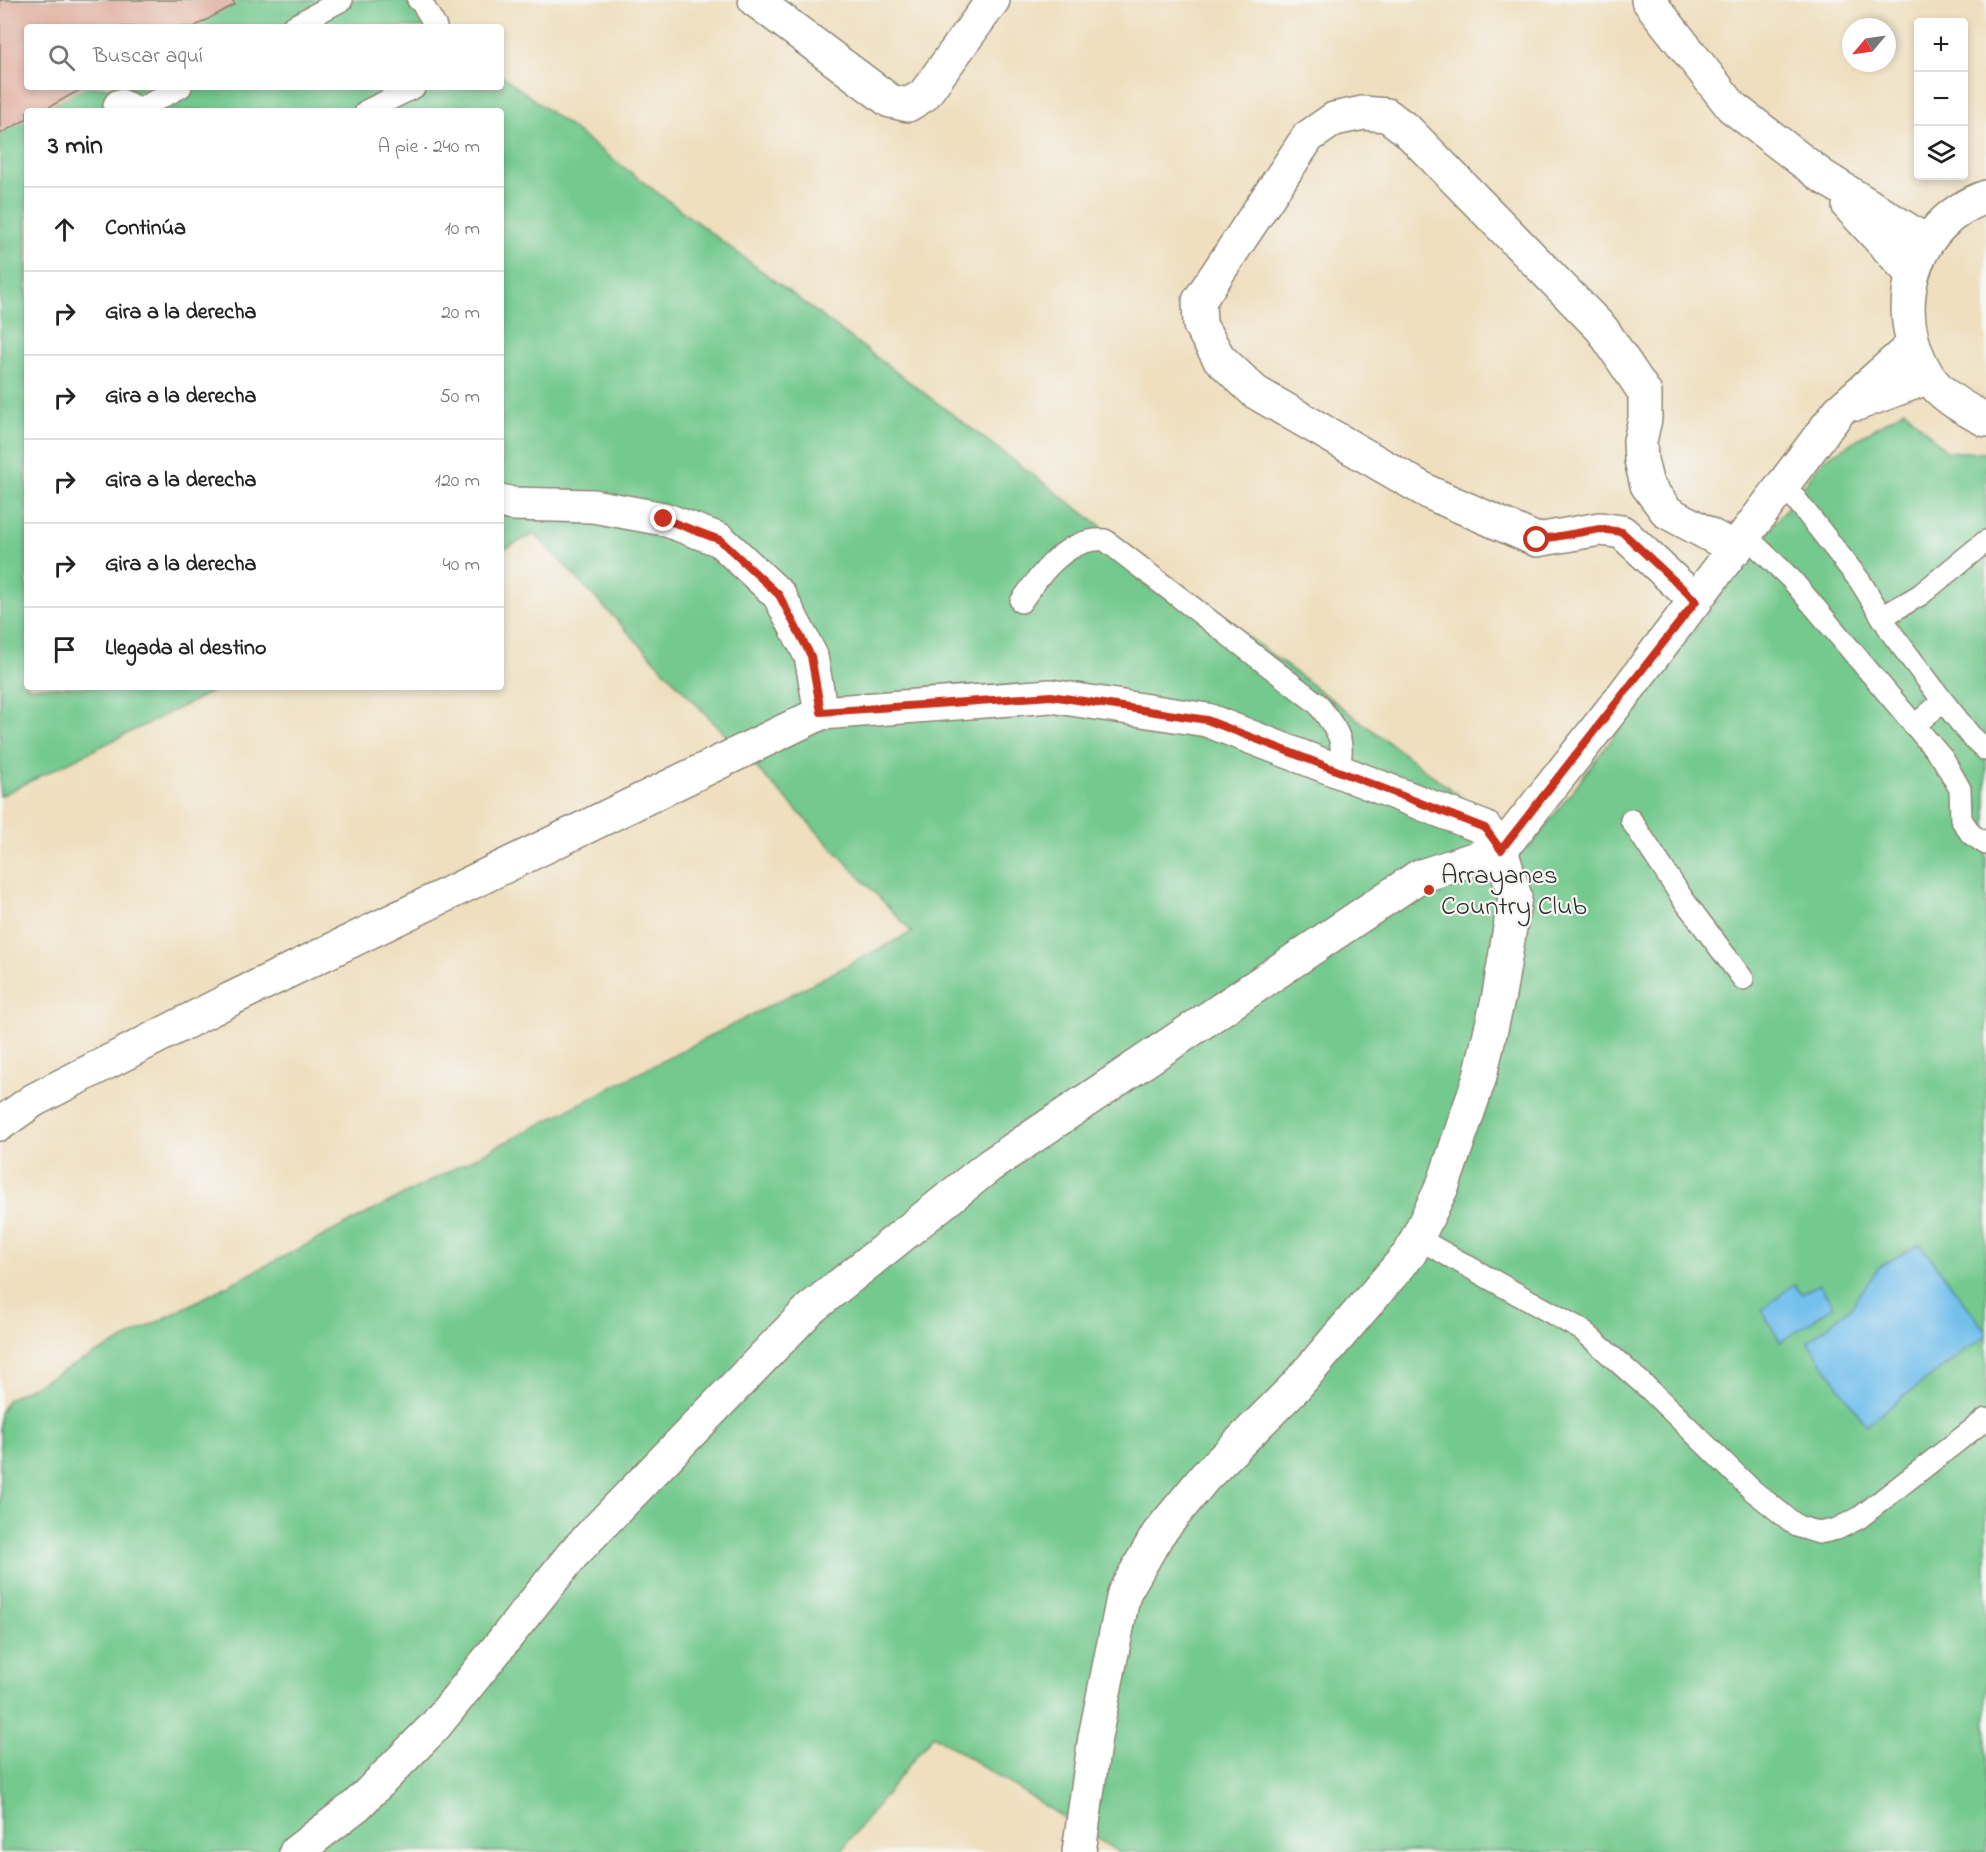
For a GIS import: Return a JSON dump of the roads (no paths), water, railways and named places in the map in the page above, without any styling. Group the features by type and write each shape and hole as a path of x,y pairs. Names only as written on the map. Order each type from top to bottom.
{"street":[{"path":"755,0 890,101 908,105 924,95 993,0"},
{"path":"1648,0 1732,107 1822,176 1927,242"},
{"path":"1696,601 1622,532 1600,529 1537,540 1430,493 1255,392 1219,358 1200,325 1199,301 1308,137 1334,119 1363,113 1387,115 1408,131 1602,329 1645,393 1645,419 1640,441 1641,460 1647,485 1667,512 1741,543"},
{"path":"1822,176 1912,274"},
{"path":"1986,197 1952,215 1927,242 1912,274 1907,309 1913,345 1929,377 1954,403 1986,420"},
{"path":"296,1852 357,1805 435,1726 573,1554 810,1309 989,1166 1418,878 1501,850 1741,543 1839,411 1913,345"},
{"path":"1839,411 1929,377"},
{"path":"504,502 512,504 593,506 664,519 720,540 779,595 811,656 821,712"},
{"path":"0,1124 34,1100 231,999 821,712 1051,696 1207,720 1338,773 1485,828 1501,850 1515,897 1499,995 1479,1080 1443,1185 1410,1253 1296,1386 1198,1485 1158,1534 1124,1593 1095,1737 1079,1852"}],"lane":[{"path":"298,24 342,0"},
{"path":"418,0 434,24"},
{"path":"131,108 174,90"},
{"path":"372,108 410,90"},
{"path":"1784,484 1860,581 1893,635 1942,701 1970,735 1986,750"},
{"path":"1021,602 1047,567 1073,546 1095,539 1105,540 1318,704 1342,738 1342,756 1338,773"},
{"path":"1882,617 1920,595 1986,542"},
{"path":"1741,543 1791,579 1943,759 1960,789 1961,819 1971,834 1986,844"},
{"path":"1914,726 1942,701"},
{"path":"1630,820 1683,899 1743,979"},
{"path":"1417,1238 1582,1330 1651,1391 1752,1490 1797,1526 1819,1533 1837,1529 1859,1518 1986,1419"}],"water":[{"path":"1920,1244 1986,1331 1986,1335 1866,1425 1808,1342 1852,1306 1879,1267"},
{"path":"1794,1284 1801,1294 1819,1284 1834,1306 1780,1342 1762,1310"}],"place":[{"name":"Arrayanes Country Club","path":"1429,890"}]}
